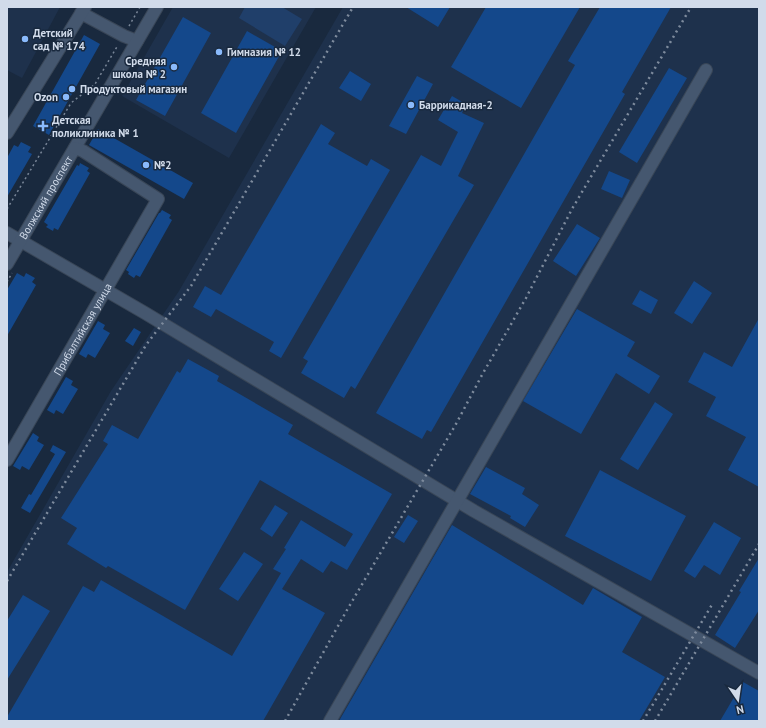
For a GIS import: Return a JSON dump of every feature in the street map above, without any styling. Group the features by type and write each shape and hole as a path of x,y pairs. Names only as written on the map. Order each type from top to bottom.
{"street":[{"name":"Волжский проспект","path":"7,264 157,7"},
{"path":"7,133 83,10 124,36 137,41"},
{"path":"330,721 706,70"},
{"name":"Прибалтийская улица","path":"7,460 158,199 83,151 75,148"},
{"path":"7,234 145,313 457,500 759,673"}],"path":[{"path":"7,209 71,103 95,84 140,7"}],"shaded area":[{"name":"Детский сад № 174","path":"7,7 60,7 22,78 7,70"},
{"name":"Гимназия № 12","path":"173,7 316,7 229,158 122,96"},
{"path":"245,7 282,7 302,19 285,46 239,18"},
{"path":"343,7 759,7 759,721 7,721 7,572 111,391 179,291"}],"building":[{"path":"406,7 450,7 438,27"},
{"path":"486,7 580,7 521,108 451,67"},
{"path":"600,7 671,7 622,92 625,94 431,432 427,430 422,439 376,413 575,65 568,61"},
{"name":"Средняя школа № 2","path":"183,17 211,33 165,116 136,100"},
{"path":"247,31 282,51 236,133 201,113"},
{"path":"84,35 100,44 49,135 33,126"},
{"path":"669,68 687,78 637,163 619,152"},
{"path":"350,71 371,84 361,101 339,88"},
{"name":"Баррикадная-2","path":"417,76 433,84 406,134 389,126"},
{"path":"452,96 466,104 462,113 484,123 458,176 474,185 355,389 351,386 344,398 301,373 308,361 303,358 421,155 441,166 458,132 438,120"},
{"path":"321,124 335,133 328,144 367,166 371,159 390,170 281,358 269,351 274,342 216,309 211,317 193,307 205,286 221,295"},
{"path":"98,129 193,183 184,199 89,145"},
{"path":"21,142 31,147 28,152 32,154 7,197 7,158 14,145 18,147"},
{"path":"80,163 89,168 87,171 90,173 58,230 54,228 53,231 46,227 48,225 44,222 77,165 79,166"},
{"path":"609,171 630,180 622,198 601,189"},
{"path":"162,210 171,215 169,218 172,220 140,277 136,275 134,278 128,274 129,272 126,270"},
{"path":"577,224 600,238 576,276 553,261"},
{"path":"17,273 24,277 26,273 35,278 32,282 36,285 7,336 7,290"},
{"path":"694,281 712,293 692,324 674,313"},
{"path":"640,290 658,300 651,314 632,304"},
{"path":"577,309 635,342 627,356 660,376 649,394 616,373 581,434 523,401"},
{"path":"759,318 759,487 728,470 746,437 706,416 716,397 688,382 704,352 732,367"},
{"path":"98,321 105,325 103,329 110,333 95,358 88,354 86,358 79,354"},
{"path":"134,328 141,332 133,346 125,341"},
{"path":"188,359 219,376 217,381 293,425 288,434 392,494 347,570 331,561 323,573 301,559 282,589 325,613 263,721 7,721 7,717 83,586 94,592 101,580 232,656 281,573 273,569 286,549 284,548 301,520 345,547 353,534 260,480 185,610 108,566 106,568 67,544 77,528 61,518 108,444 103,441 112,425 138,439 177,371 180,373"},
{"path":"66,377 73,381 71,385 78,389 63,414 56,410 54,414 47,410"},
{"path":"655,402 673,414 638,470 620,459"},
{"path":"33,433 39,437 37,441 44,445 29,470 22,466 20,470 13,466"},
{"path":"53,445 66,452 30,513 21,508 29,494 31,495 55,454 50,451"},
{"path":"486,467 525,488 522,494 539,505 525,527 510,518 511,516 470,494"},
{"path":"600,470 686,516 651,581 565,536"},
{"path":"275,505 288,513 272,537 260,529"},
{"path":"408,515 418,521 404,543 394,537"},
{"path":"714,522 741,538 720,575 704,565 695,578 684,571"},
{"path":"452,525 583,605 593,588 642,617 622,652 665,677 639,721 339,721"},
{"path":"244,552 263,564 238,601 219,589"},
{"path":"759,558 759,610 735,648 715,635 741,592 739,591"},
{"path":"23,595 50,611 7,680 7,621"},
{"path":"743,682 759,691 759,721 720,721"}],"railway":[{"path":"7,581 146,345 191,286 353,7"},
{"path":"285,721 347,610 456,424 526,298 572,209 691,7"},
{"path":"655,721 759,544"},
{"path":"643,721 713,603"}],"place":[{"name":"Детский сад № 174","path":"25,39"},
{"name":"Гимназия № 12","path":"219,52"},
{"name":"Средняя школа № 2","path":"174,67"},
{"name":"Продуктовый магазин","path":"72,89"},
{"name":"Ozon","path":"66,97"},
{"name":"Баррикадная-2","path":"411,105"},
{"name":"Детская поликлиника № 1","path":"43,126"},
{"name":"№2","path":"146,165"}]}
